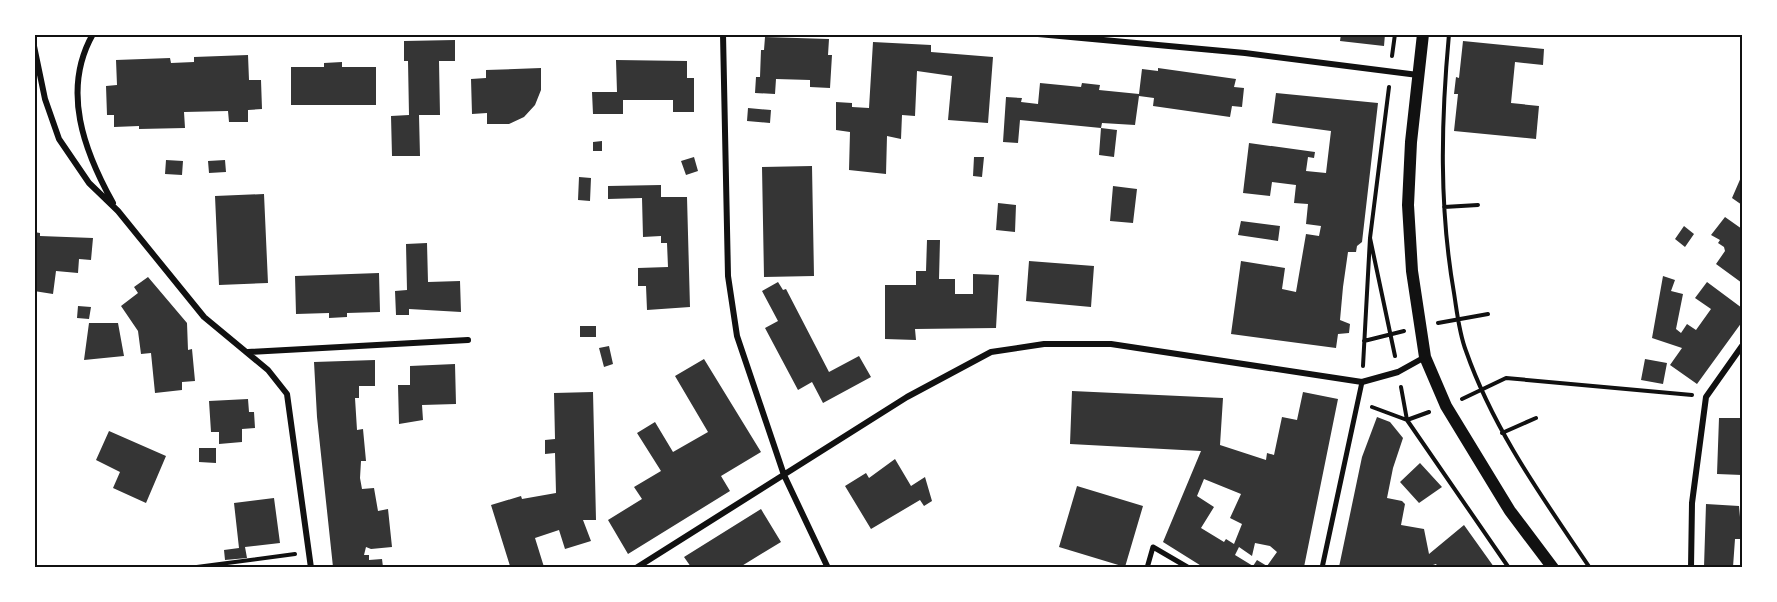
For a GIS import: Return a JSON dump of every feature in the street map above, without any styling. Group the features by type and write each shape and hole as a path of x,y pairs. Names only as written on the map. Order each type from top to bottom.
{"main road":[{"path":"1423,34 1411,142 1408,205 1412,271 1425,357 1446,406 1510,511 1553,567"}],"street":[{"path":"93,34 78,70 80,126 98,176 118,211"},
{"path":"723,34 728,276 737,336 784,475 828,567"},
{"path":"1038,34 1245,53 1418,75"},
{"path":"34,46 45,99 60,138 89,183 118,211 204,317 224,337 248,352 268,370 287,394 311,567"},
{"path":"248,352 468,340"},
{"path":"636,567 907,397 991,352 1044,344 1111,344 1362,382 1398,372 1425,357"},
{"path":"1691,567 1692,503 1706,397 1743,346"},
{"path":"1322,567 1362,382"},
{"path":"1148,567 1153,547 1189,567"}],"path":[{"path":"1362,382 1370,238 1395,34"},
{"path":"1449,34 1442,122 1445,244 1465,349 1502,433 1531,482 1590,567"},
{"path":"1444,207 1478,205"},
{"path":"1370,238 1407,420 1509,567"},
{"path":"1482,390 1506,378 1623,387 1706,397"},
{"path":"1357,401 1407,420 1446,406"},
{"path":"1502,433 1536,418"},
{"path":"189,567 309,552"}],"building":[{"path":"1341,34 1385,34 1384,46 1340,41"},
{"path":"765,37 829,39 828,55 832,55 830,88 810,87 810,80 776,79 775,94 755,93 756,77 760,77 761,50 764,50"},
{"path":"455,40 455,61 439,61 440,115 419,115 420,156 392,156 391,116 409,115 408,61 404,61 404,41"},
{"path":"1463,41 1544,49 1543,65 1515,62 1511,103 1539,106 1536,139 1454,131 1458,94 1454,94 1456,77 1459,78"},
{"path":"873,42 931,45 931,52 993,57 988,123 948,120 952,76 917,71 915,116 902,115 901,139 887,136 886,174 849,170 850,132 836,130 836,102 852,103 852,107 869,108"},
{"path":"248,55 249,80 261,80 262,109 248,110 248,122 229,122 228,111 184,112 185,128 139,129 139,126 114,127 114,115 107,115 106,86 117,85 116,60 170,58 171,63 194,62 194,57"},
{"path":"616,60 687,61 687,78 694,78 694,112 673,112 673,100 623,100 623,114 593,114 592,92 617,92"},
{"path":"342,62 342,67 376,67 376,105 291,105 291,67 324,67 324,63"},
{"path":"541,68 541,90 535,105 524,117 509,124 487,124 487,113 472,114 471,79 486,78 486,70"},
{"path":"1158,68 1236,79 1234,87 1244,88 1242,107 1232,106 1230,117 1153,106 1154,98 1139,96 1135,125 1102,123 1101,128 1020,120 1018,143 1003,142 1006,97 1022,98 1021,102 1038,104 1040,83 1081,87 1082,83 1100,85 1099,90 1139,94 1142,69 1158,71"},
{"path":"1276,93 1378,103 1362,242 1357,246 1356,252 1348,252 1343,287 1340,320 1350,324 1349,333 1338,334 1336,348 1231,334 1241,261 1285,268 1282,289 1296,292 1306,234 1319,236 1321,226 1306,224 1308,204 1294,203 1296,185 1272,182 1270,196 1243,193 1249,143 1315,152 1314,158 1308,157 1306,171 1326,173 1331,131 1272,123"},
{"path":"748,108 771,110 770,123 747,121"},
{"path":"1101,128 1117,130 1114,157 1099,155"},
{"path":"602,141 602,151 593,151 593,142"},
{"path":"694,157 698,171 686,175 681,161"},
{"path":"974,157 984,157 982,177 973,176"},
{"path":"166,160 183,161 182,175 165,174"},
{"path":"225,160 226,172 209,173 208,161"},
{"path":"812,166 814,276 764,277 762,167"},
{"path":"1742,175 1742,205 1732,198"},
{"path":"579,177 591,178 590,201 578,200"},
{"path":"661,185 661,197 687,197 690,307 647,310 646,286 638,286 638,268 668,267 667,243 661,243 661,236 643,237 642,198 608,199 608,186"},
{"path":"1113,186 1137,189 1133,223 1110,221"},
{"path":"264,194 268,283 219,285 215,196"},
{"path":"998,203 1016,205 1015,232 996,230"},
{"path":"1725,217 1742,229 1742,283 1716,264 1725,251 1724,247 1718,243 1720,240 1711,235"},
{"path":"1241,221 1280,226 1278,241 1238,235"},
{"path":"1684,226 1694,234 1685,247 1675,239"},
{"path":"34,232 40,233 40,236 93,238 91,260 79,259 78,273 56,271 53,294 34,291"},
{"path":"927,240 940,240 939,279 955,279 955,294 973,294 973,274 999,275 996,328 915,329 916,340 885,339 885,285 916,285 916,271 926,271"},
{"path":"427,243 428,282 460,281 461,312 409,309 409,315 396,315 395,291 407,290 406,244"},
{"path":"1029,261 1094,266 1091,307 1026,301"},
{"path":"379,273 380,312 347,313 347,317 329,318 329,313 296,314 295,276"},
{"path":"1663,276 1675,280 1671,291 1683,294 1676,329 1681,333 1687,324 1696,330 1711,309 1695,298 1707,282 1742,308 1742,322 1697,384 1670,365 1682,348 1652,338"},
{"path":"148,277 187,323 188,350 192,349 195,381 182,382 182,390 155,393 151,353 141,354 138,331 121,306 138,293 134,287"},
{"path":"778,282 783,290 786,289 829,372 859,356 871,377 823,403 812,382 798,390 765,328 778,321 762,291"},
{"path":"78,306 91,307 89,319 77,318"},
{"path":"89,323 118,323 124,356 84,360"},
{"path":"580,326 596,326 596,337 580,337"},
{"path":"609,346 613,364 604,367 599,348"},
{"path":"704,359 761,452 721,476 730,491 628,554 608,520 642,499 634,487 661,471 637,433 655,422 673,452 708,432 675,376"},
{"path":"1645,359 1667,363 1663,384 1641,380"},
{"path":"375,360 375,386 359,386 359,398 355,398 357,430 363,429 366,461 361,461 360,478 362,489 374,488 378,511 388,509 392,547 371,549 366,547 364,555 369,555 369,560 382,559 383,567 333,567 317,417 314,362"},
{"path":"455,364 456,404 422,405 423,420 399,424 398,385 410,385 410,366"},
{"path":"1072,391 1223,398 1220,445 1266,460 1267,453 1274,455 1282,417 1297,420 1303,392 1338,399 1304,567 1203,567 1163,542 1201,451 1070,444","holes":["1204,479 1241,494 1230,518 1242,524 1234,544 1226,539 1224,542 1201,528 1214,507 1197,496","1255,543 1270,546 1277,552 1267,566 1257,560 1253,566 1235,555 1239,547 1252,556"]},
{"path":"593,392 596,520 583,520 591,541 565,549 559,530 535,538 544,567 506,567 510,566 491,505 521,496 522,499 556,493 555,453 545,454 545,440 555,439 554,393"},
{"path":"248,399 249,412 254,412 255,428 242,429 242,442 219,444 219,432 211,432 209,401"},
{"path":"1377,417 1390,422 1403,438 1393,468 1387,498 1402,501 1405,504 1401,525 1424,529 1429,554 1464,525 1494,567 1438,567 1436,564 1427,567 1339,567 1362,457"},
{"path":"1719,418 1742,418 1742,475 1717,474"},
{"path":"109,431 166,456 146,503 113,488 120,472 96,460"},
{"path":"199,448 216,448 216,463 199,462"},
{"path":"895,459 911,486 925,477 932,501 924,506 920,500 871,529 845,486 866,473 869,478"},
{"path":"1420,463 1442,487 1419,503 1400,482"},
{"path":"1077,486 1143,506 1125,567 1059,547"},
{"path":"274,498 280,543 245,547 247,558 225,560 224,550 239,548 234,503"},
{"path":"1706,504 1739,506 1742,539 1735,539 1733,567 1704,567"},
{"path":"761,509 781,542 740,567 691,567 684,557"}]}
